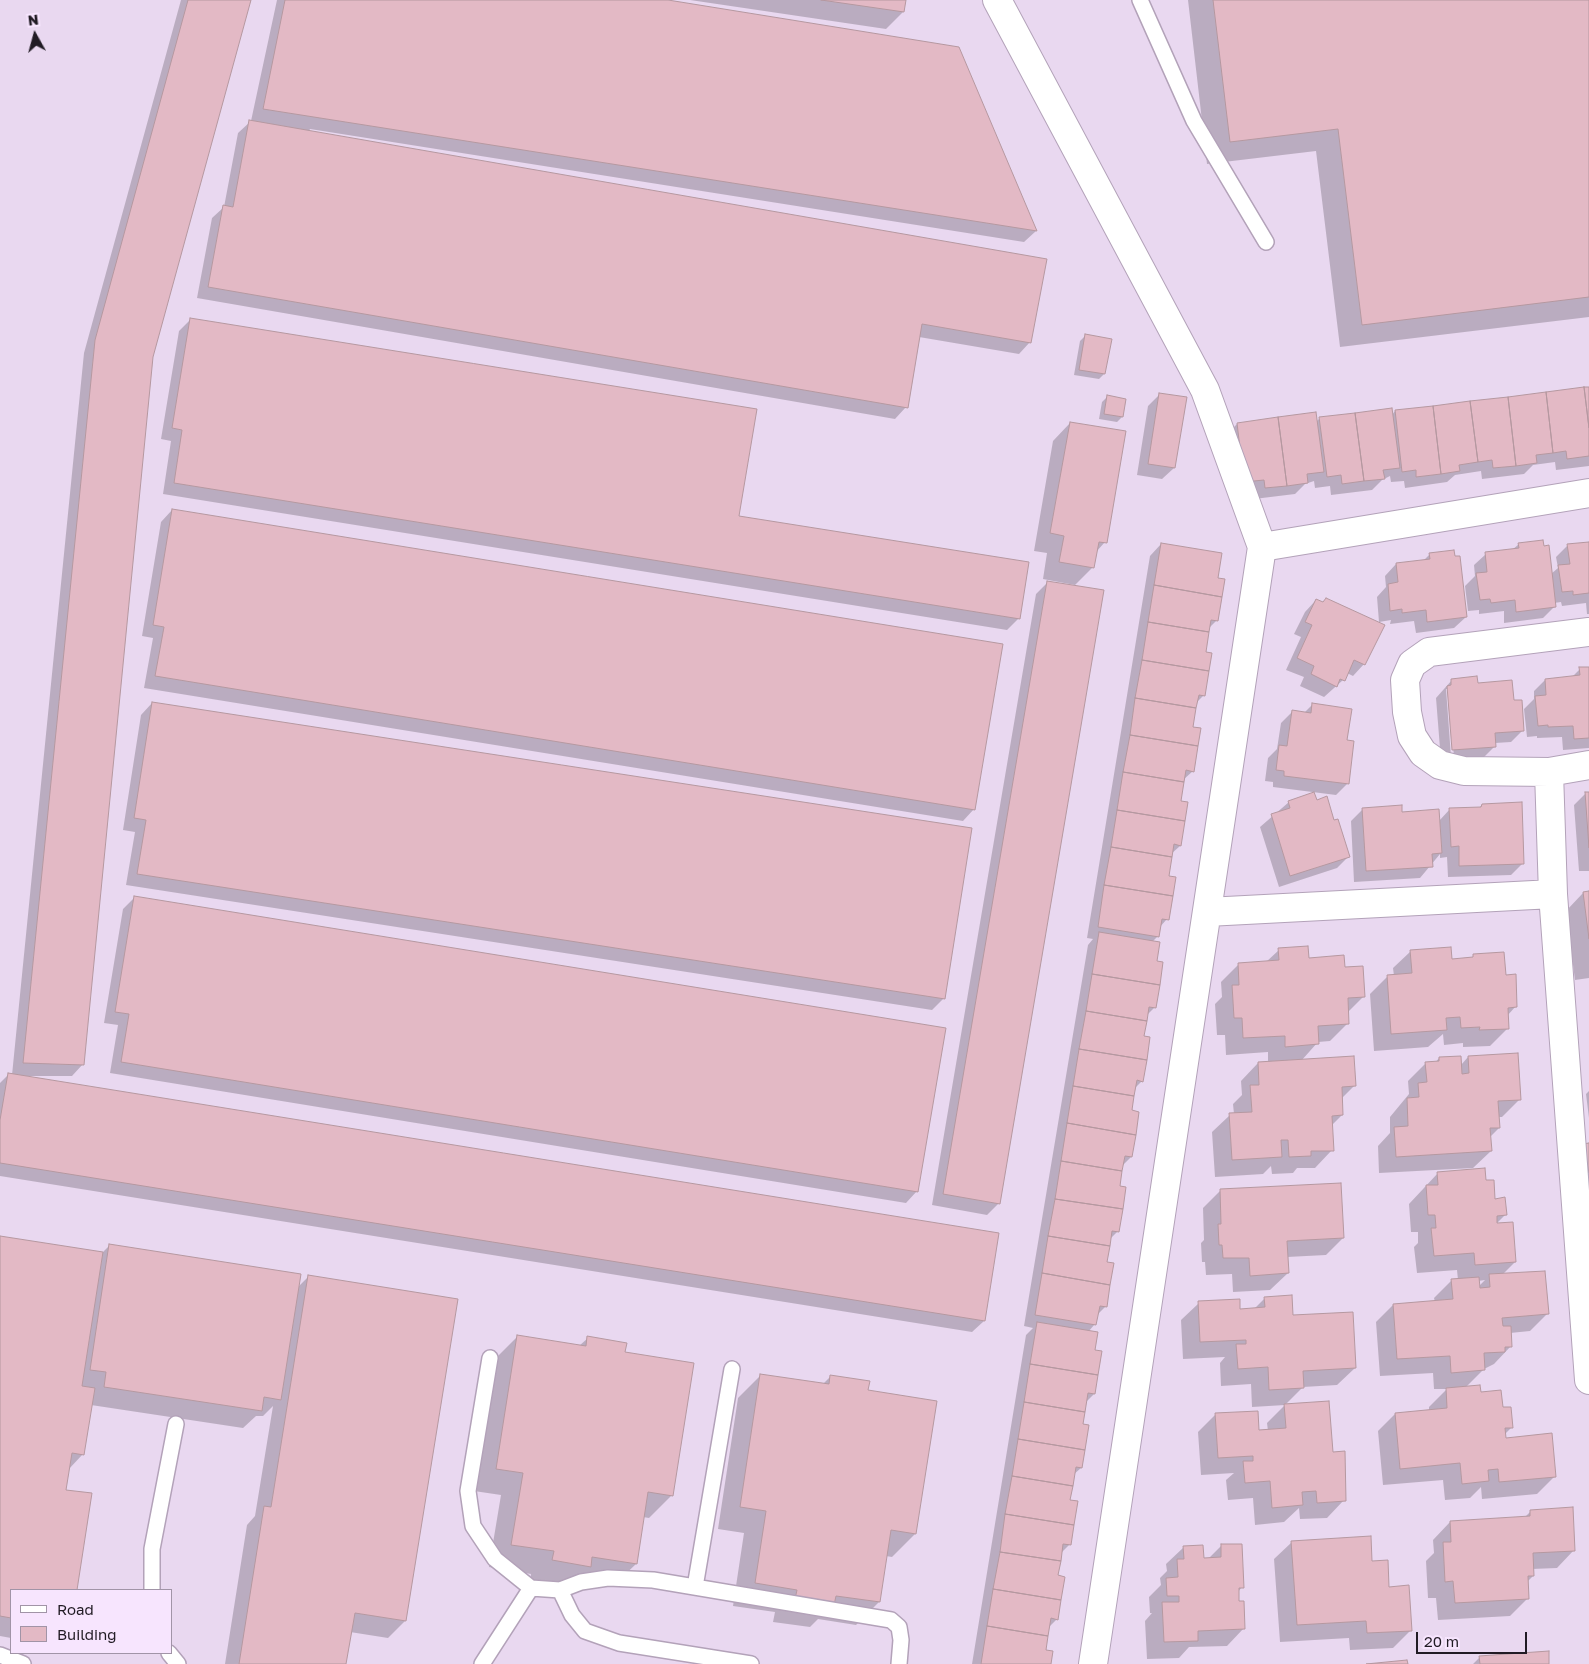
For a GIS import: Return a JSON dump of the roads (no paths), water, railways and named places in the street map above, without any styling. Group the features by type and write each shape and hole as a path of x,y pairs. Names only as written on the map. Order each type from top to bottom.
{"street":[{"path":"998,0 1205,390 1262,547 1093,1664"},
{"path":"1262,547 1589,493"},
{"path":"1589,632 1429,652 1412,664 1405,680 1407,712 1412,736 1423,754 1440,765 1464,771 1549,772 1589,765"},
{"path":"1549,772 1558,997 1589,1380"},
{"path":"1207,912 1553,894"}],"lane":[{"path":"1140,0 1194,121 1266,242"},
{"path":"490,1358 468,1491 473,1526 495,1559 532,1588 560,1590 581,1582 608,1578 654,1580 891,1620 899,1627 902,1640 899,1664"},
{"path":"695,1587 732,1369"},
{"path":"152,1589 152,1549 176,1424"},
{"path":"482,1664 532,1588"},
{"path":"560,1590 572,1615 585,1631 619,1642 751,1664"},
{"path":"170,1654 178,1664"},
{"path":"0,1655 23,1664"}]}
